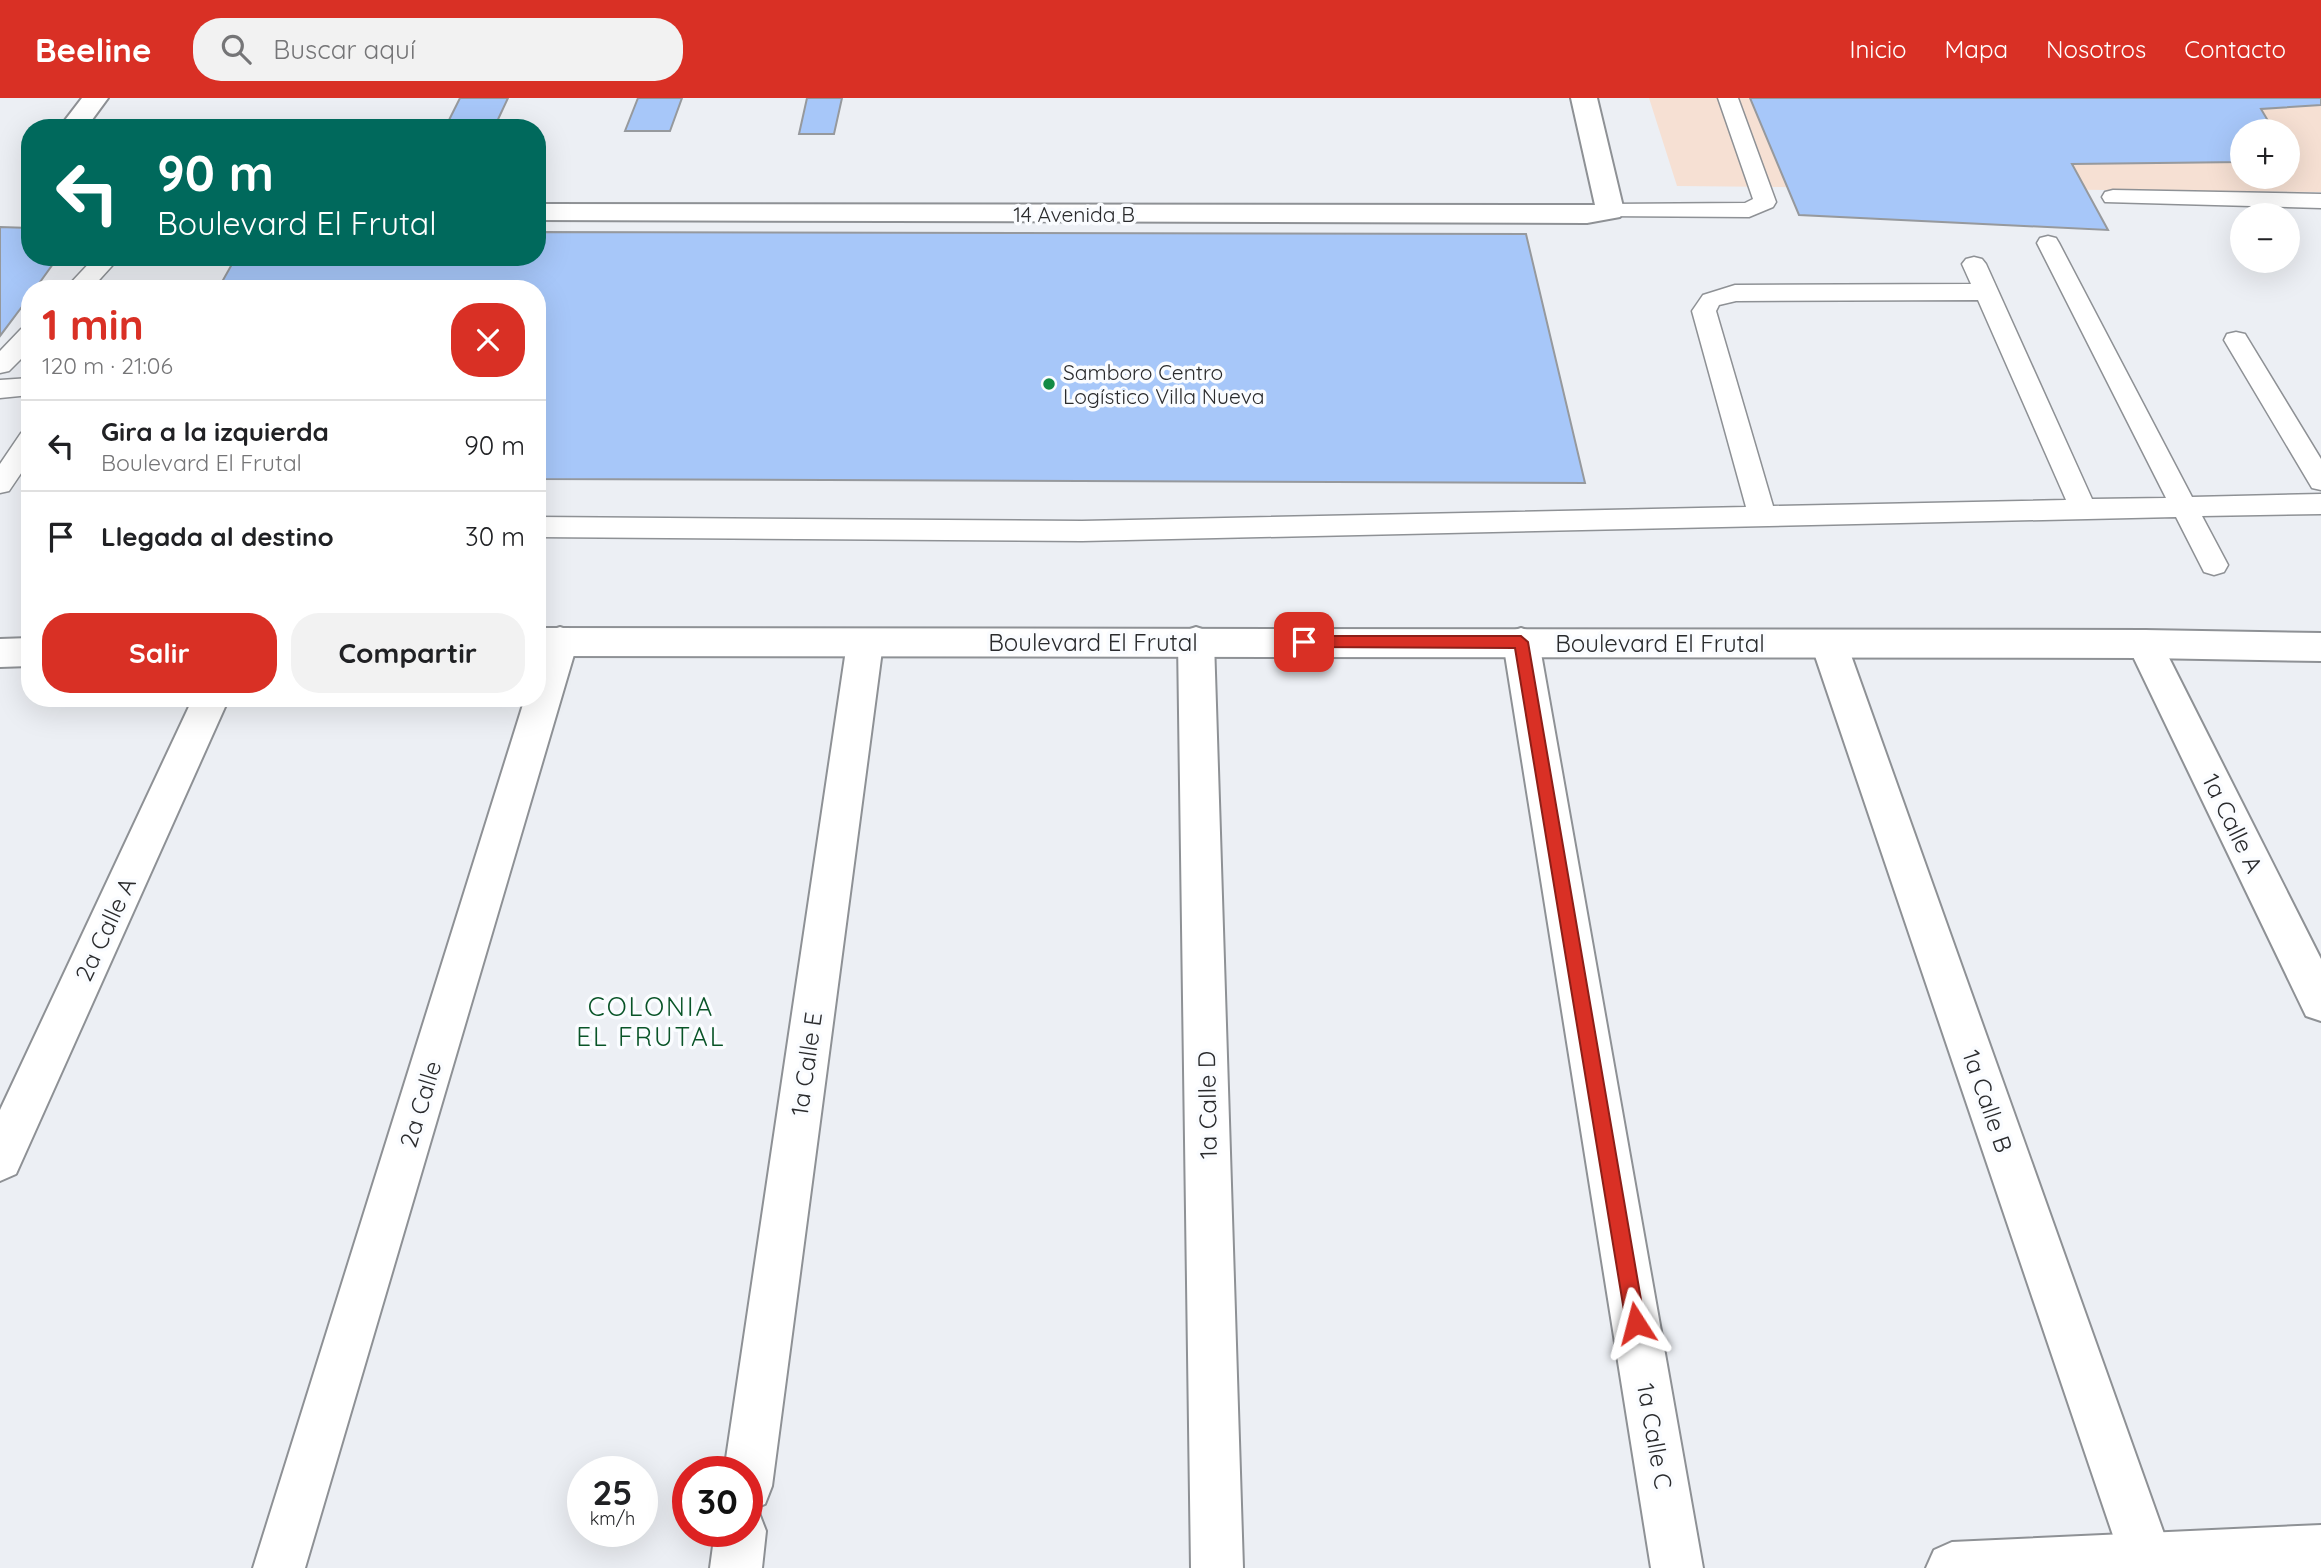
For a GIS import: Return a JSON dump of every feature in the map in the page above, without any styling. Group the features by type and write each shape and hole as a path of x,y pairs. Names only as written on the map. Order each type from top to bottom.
{"street":[{"path":"79,119 95,98"},
{"path":"1584,98 1610,211"},
{"name":"14 Avenida B","path":"546,212 1587,215 1610,211"},
{"name":"Boulevard El Frutal","path":"549,641 2146,643 2321,647"},
{"name":"1a Calle D","path":"1196,641 1217,1568"},
{"name":"1a Calle C","path":"1521,642 1677,1568"},
{"name":"1a Calle E","path":"751,1456 865,643"},
{"name":"1a Calle A","path":"2146,643 2321,1002"},
{"name":"1a Calle B","path":"1829,644 2147,1559"},
{"path":"0,653 21,652"},
{"name":"2a Calle A","path":"0,1159 207,707"},
{"name":"2a Calle","path":"279,1568 530,707"},
{"path":"736,1568 739,1547"},
{"path":"1952,1568 2321,1550"}],"lane":[{"path":"1610,211 1749,210 1765,202 1728,98"},
{"path":"2113,197 2321,201"},
{"path":"2048,243 2214,565"},
{"path":"1974,264 2083,509"},
{"path":"86,280 100,266"},
{"path":"1762,515 1704,311 1711,300 1735,293 1986,292"},
{"path":"2236,340 2321,481"},
{"path":"0,365 21,344"},
{"path":"0,389 21,387"},
{"path":"0,484 21,452"},
{"path":"546,527 1082,531 2321,504"}],"shaded area":[{"path":"1649,98 2321,98 2321,192 1677,186"}],"building":[{"path":"460,98 508,98 498,119 450,119"},
{"path":"638,98 682,98 670,131 625,131"},
{"path":"807,98 842,98 834,134 799,134"},
{"path":"1750,98 2321,98 2321,105 2261,109 2267,119 2230,119 2230,162 2072,164 2108,230 1799,215"},
{"path":"0,227 21,228 21,266 52,266 41,280 21,280 21,308 0,336"},
{"name":"Samboro Centro Logístico Villa Nueva","path":"546,232 1526,234 1585,483 546,479 546,280 223,280 231,266 546,266"}],"place":[{"name":"Samboro Centro Logístico Villa Nueva","path":"1049,384"}],"district":[{"name":"COLONIA EL FRUTAL","path":"651,1021"}],"route":[{"path":"1304,642 1521,642 1636,1323"}]}
